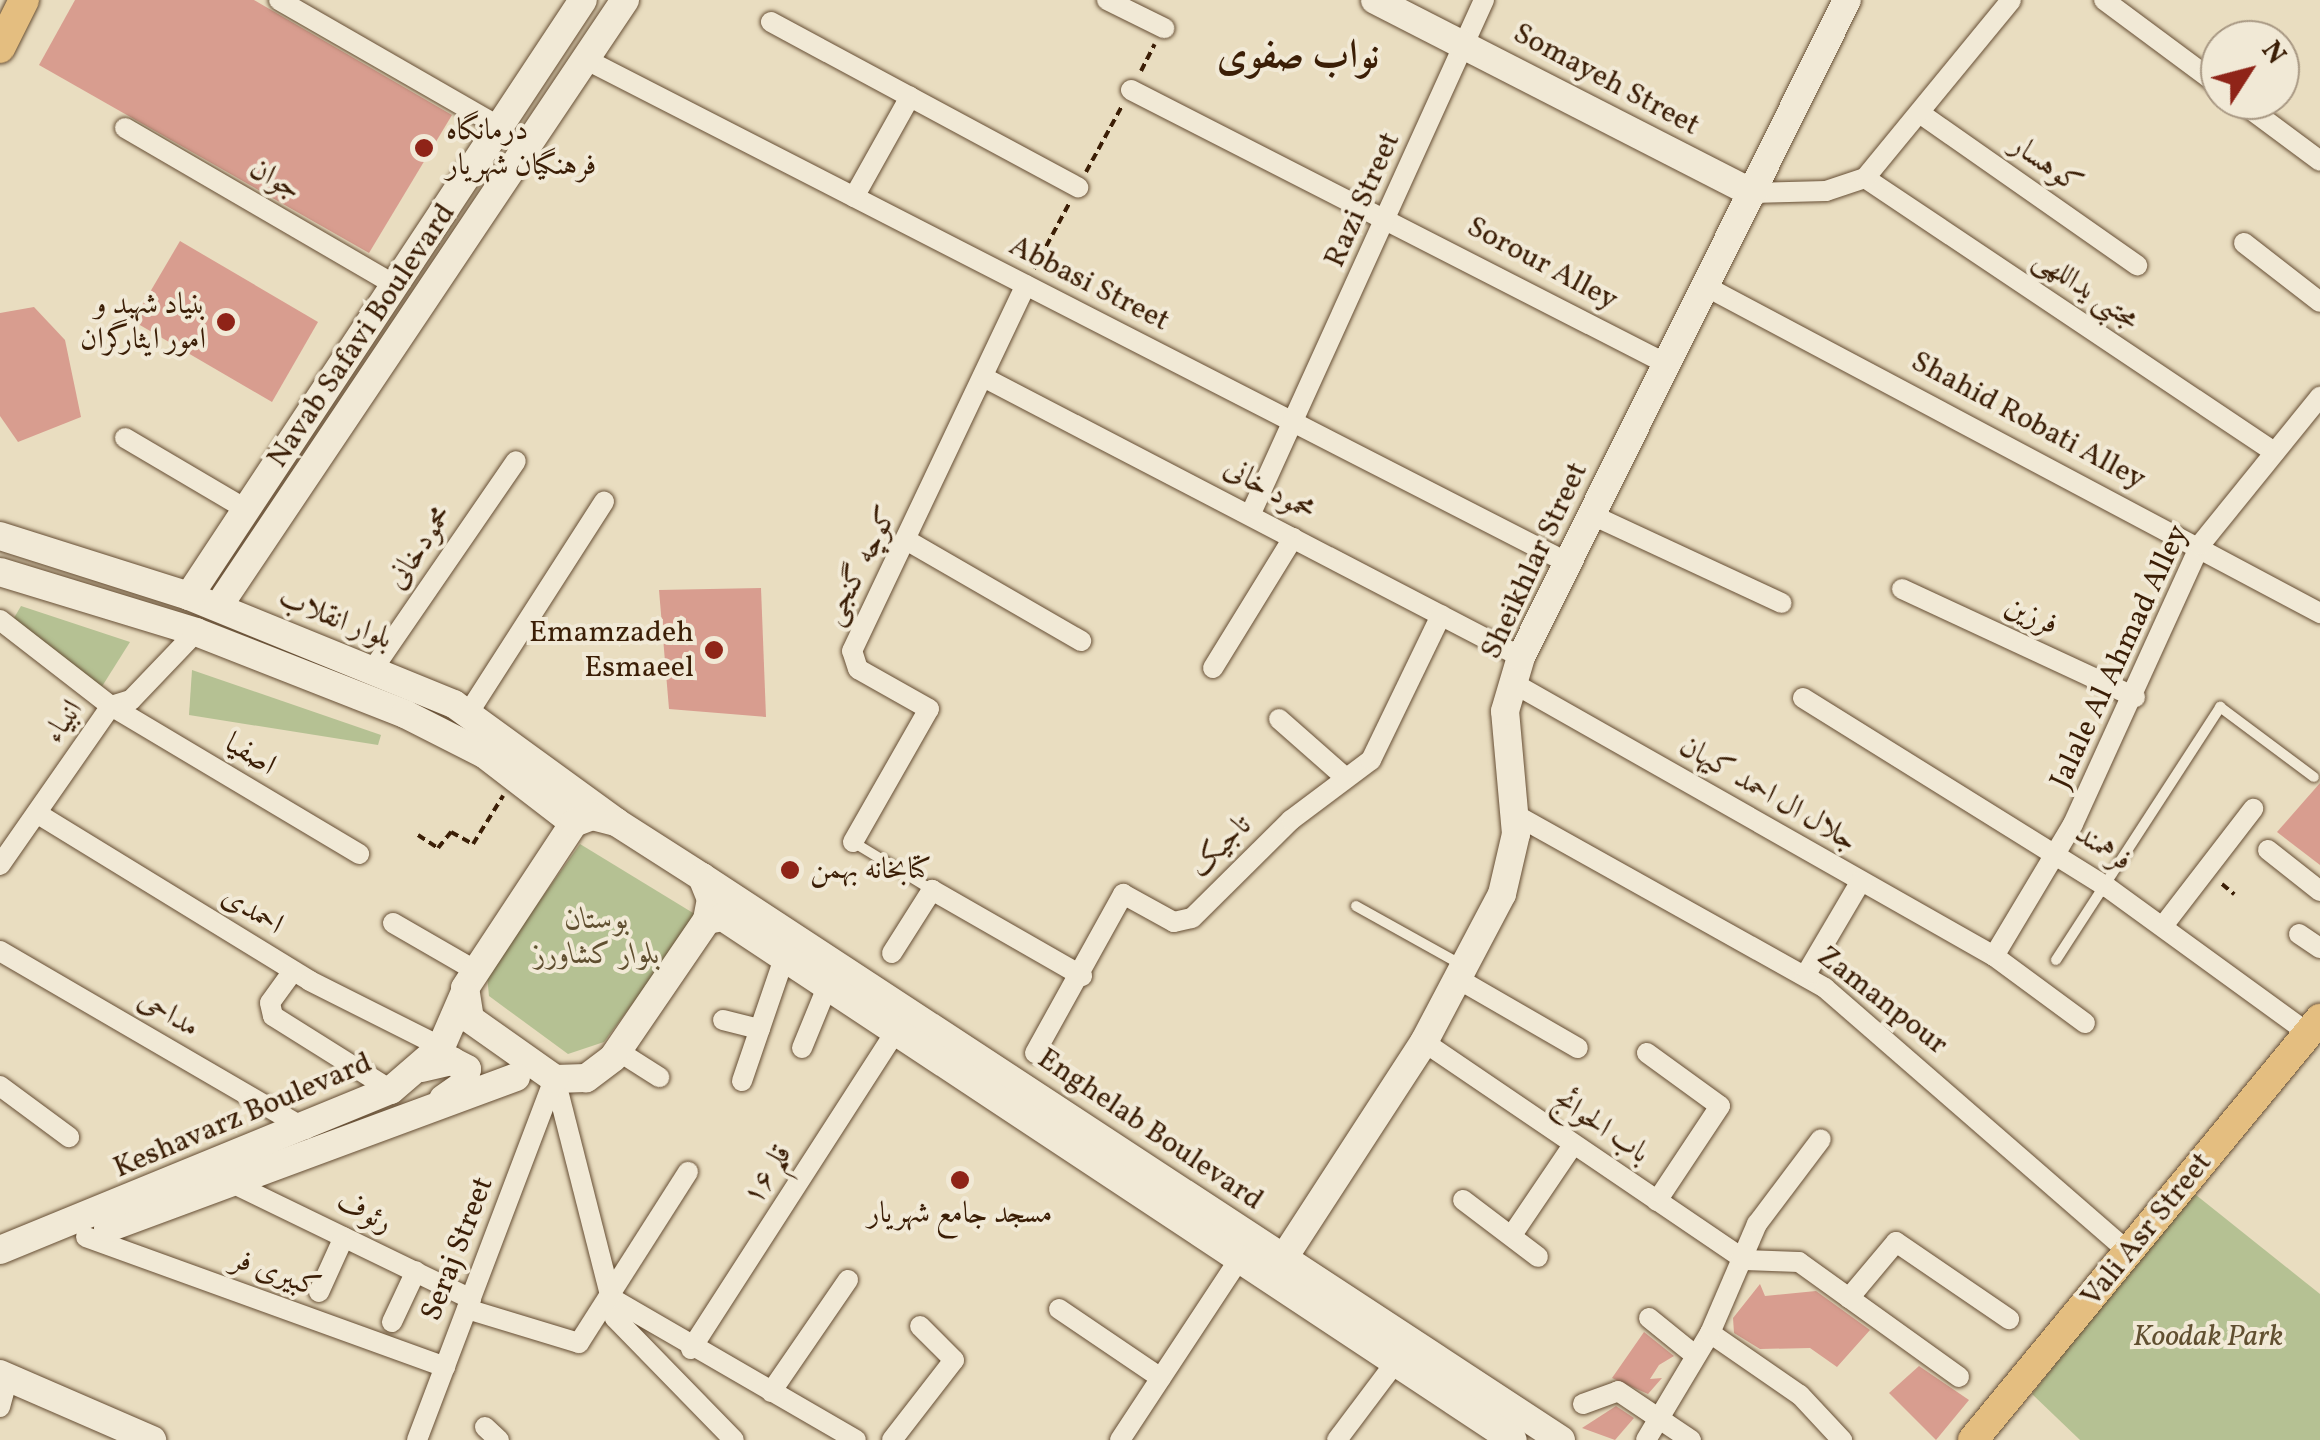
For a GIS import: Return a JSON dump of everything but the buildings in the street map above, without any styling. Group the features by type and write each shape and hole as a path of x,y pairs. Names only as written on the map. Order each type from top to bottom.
{"main road":[{"path":"0,48 24,0"},
{"name":"Vali Asr Street","path":"1972,1440 2316,1028"}],"street":[{"path":"279,0 500,128"},
{"name":"Navab Safavi Boulevard","path":"189,596 583,0"},
{"name":"Navab Safavi Boulevard","path":"218,607 625,0"},
{"path":"1107,0 1164,28"},
{"name":"Somayeh Street","path":"1375,0 1752,193"},
{"name":"Razi Street","path":"1252,511 1298,424 1484,0"},
{"name":"Sheikhlar Street","path":"1283,1259 1424,1042 1463,974 1516,858 1503,738 1518,670 1847,0"},
{"path":"1752,193 1826,191 1864,178 1922,114 2011,0"},
{"path":"2104,0 2200,71"},
{"path":"771,22 1078,187"},
{"name":"Abbasi Street","path":"583,58 1568,563"},
{"name":"Sorour Alley","path":"1130,90 1389,217 1667,364"},
{"path":"854,197 910,97"},
{"name":"کوهسار","path":"1922,114 2137,264"},
{"path":"2265,120 2320,161"},
{"name":"جوان","path":"125,128 396,285"},
{"name":"مجتبی یداللهی","path":"1864,178 2275,452"},
{"path":"2244,243 2320,302"},
{"name":"کوچه گنجی","path":"852,842 929,710 852,661 1026,285"},
{"name":"Shahid Robati Alley","path":"1706,286 2200,544 2320,613"},
{"name":"محمود خانی","path":"985,378 1252,511 1292,538 1441,616 1518,670"},
{"name":"Jalale Al Ahmad Alley","path":"1994,956 2057,854 2135,697 2200,544 2320,396"},
{"path":"125,438 247,510"},
{"name":"محمودخانی","path":"373,669 516,462"},
{"path":"270,472 298,491"},
{"path":"469,712 604,502"},
{"path":"1592,516 1782,603"},
{"name":"بلوار انقلاب","path":"0,536 189,596 469,712 616,822"},
{"path":"1212,668 1292,538"},
{"path":"908,541 1081,642"},
{"name":"بلوار انقلاب","path":"0,572 196,632 432,725 516,775 574,823"},
{"name":"فرزین","path":"1902,589 2135,697"},
{"name":"تاجیک","path":"1035,1053 1082,976 1123,894 1174,922 1192,918 1346,778 1371,760 1441,616"},
{"name":"اصفیا","path":"0,620 111,706 359,854"},
{"name":"انبیاء","path":"0,865 111,706 130,700 196,632"},
{"name":"جلال ال احمد کیهان","path":"1518,670 1861,881 1994,956 2086,1023"},
{"name":"فرهمند","path":"1803,698 2057,854 2316,1028"},
{"path":"1279,719 1346,778"},
{"path":"2163,926 2253,809"},
{"name":"احمدی","path":"38,814 293,971 441,1047"},
{"name":"Zamanpour","path":"1514,814 1805,976 2130,1252"},
{"path":"536,1074 586,1078 618,1051 708,920 702,877 616,822 574,823 471,979 470,1019 536,1074 615,1318 734,1440"},
{"path":"2268,850 2320,891"},
{"name":"Enghelab Boulevard","path":"702,877 1068,1113 1561,1440"},
{"path":"1805,976 1861,881"},
{"path":"892,953 932,890 1082,976"},
{"name":"Enghelab Boulevard","path":"708,920 723,918 1513,1440"},
{"path":"394,923 471,979"},
{"path":"2300,934 2320,948"},
{"name":"مداحی","path":"0,951 306,1129"},
{"path":"742,1081 784,958"},
{"path":"293,971 270,1003 272,1016 390,1090"},
{"path":"1463,974 1578,1048"},
{"name":"Keshavarz Boulevard","path":"0,1250 306,1129 390,1090 421,1068 441,1047 471,979"},
{"path":"802,1048 826,987"},
{"path":"722,1020 760,1029"},
{"name":"قلم ۱۶","path":"691,1349 896,1033"},
{"name":"باب الحوائج","path":"1424,1042 1746,1260"},
{"path":"618,1051 660,1077"},
{"path":"1647,1053 1720,1106 1658,1201"},
{"path":"421,1068 452,1061 467,1069 463,1085 442,1100"},
{"name":"Keshavarz Boulevard","path":"0,1271 442,1100 536,1074"},
{"name":"Seraj Street","path":"417,1440 469,1304 536,1074"},
{"path":"0,1086 69,1137"},
{"path":"1052,1138 1068,1113"},
{"path":"1646,1440 1710,1332 1746,1260 1757,1224 1821,1139"},
{"path":"1512,1235 1573,1144"},
{"path":"611,1298 688,1172"},
{"name":"رئوف","path":"230,1182 416,1272 469,1304 570,1345 611,1298"},
{"path":"1463,1200 1538,1256"},
{"name":"کبیری فر","path":"86,1237 445,1367"},
{"path":"319,1292 344,1237"},
{"path":"1850,1298 1896,1242 2009,1318"},
{"path":"1746,1260 1800,1262 1959,1377"},
{"path":"1120,1440 1238,1261"},
{"path":"392,1322 416,1272"},
{"path":"772,1392 848,1280"},
{"path":"611,1298 691,1349 772,1392 827,1434 856,1440"},
{"path":"1059,1309 1161,1378"},
{"path":"1649,1318 1696,1356"},
{"path":"892,1440 954,1360 920,1326"},
{"path":"1710,1332 1800,1396 1842,1440"},
{"path":"1338,1440 1395,1363"},
{"path":"0,1407 4,1376 152,1440"},
{"path":"1582,1404 1618,1391 1691,1440"}],"lane":[{"path":"2056,960 2107,887 2220,707 2314,777"},
{"name":"کوچه گنجی","path":"852,842 932,890"},
{"path":"1356,906 1463,974"}],"path":[{"path":"1026,285 1164,28"},
{"path":"418,835 438,848 452,832 473,844 516,775"}],"green space":[{"path":"21,606 130,642 101,688 11,623"},
{"path":"192,670 381,735 378,745 189,715"},
{"name":"بوستان بلوار کشاورز","path":"580,844 698,916 604,1042 568,1054 489,996 487,975"},
{"name":"Koodak Park","path":"2191,1191 2320,1294 2320,1440 2080,1440 2032,1394"}],"place":[{"name":"درمانگاه فرهنگیان شهریار","path":"424,148"},
{"name":"بنیاد شهید و امور ایثارگران","path":"226,322"},
{"name":"Emamzadeh Esmaeel","path":"714,650"},
{"name":"کتابخانه بهمن","path":"790,870"},
{"name":"مسجد جامع شهریار","path":"960,1180"}],"district":[{"name":"نواب صفوی","path":"1298,57"}]}
